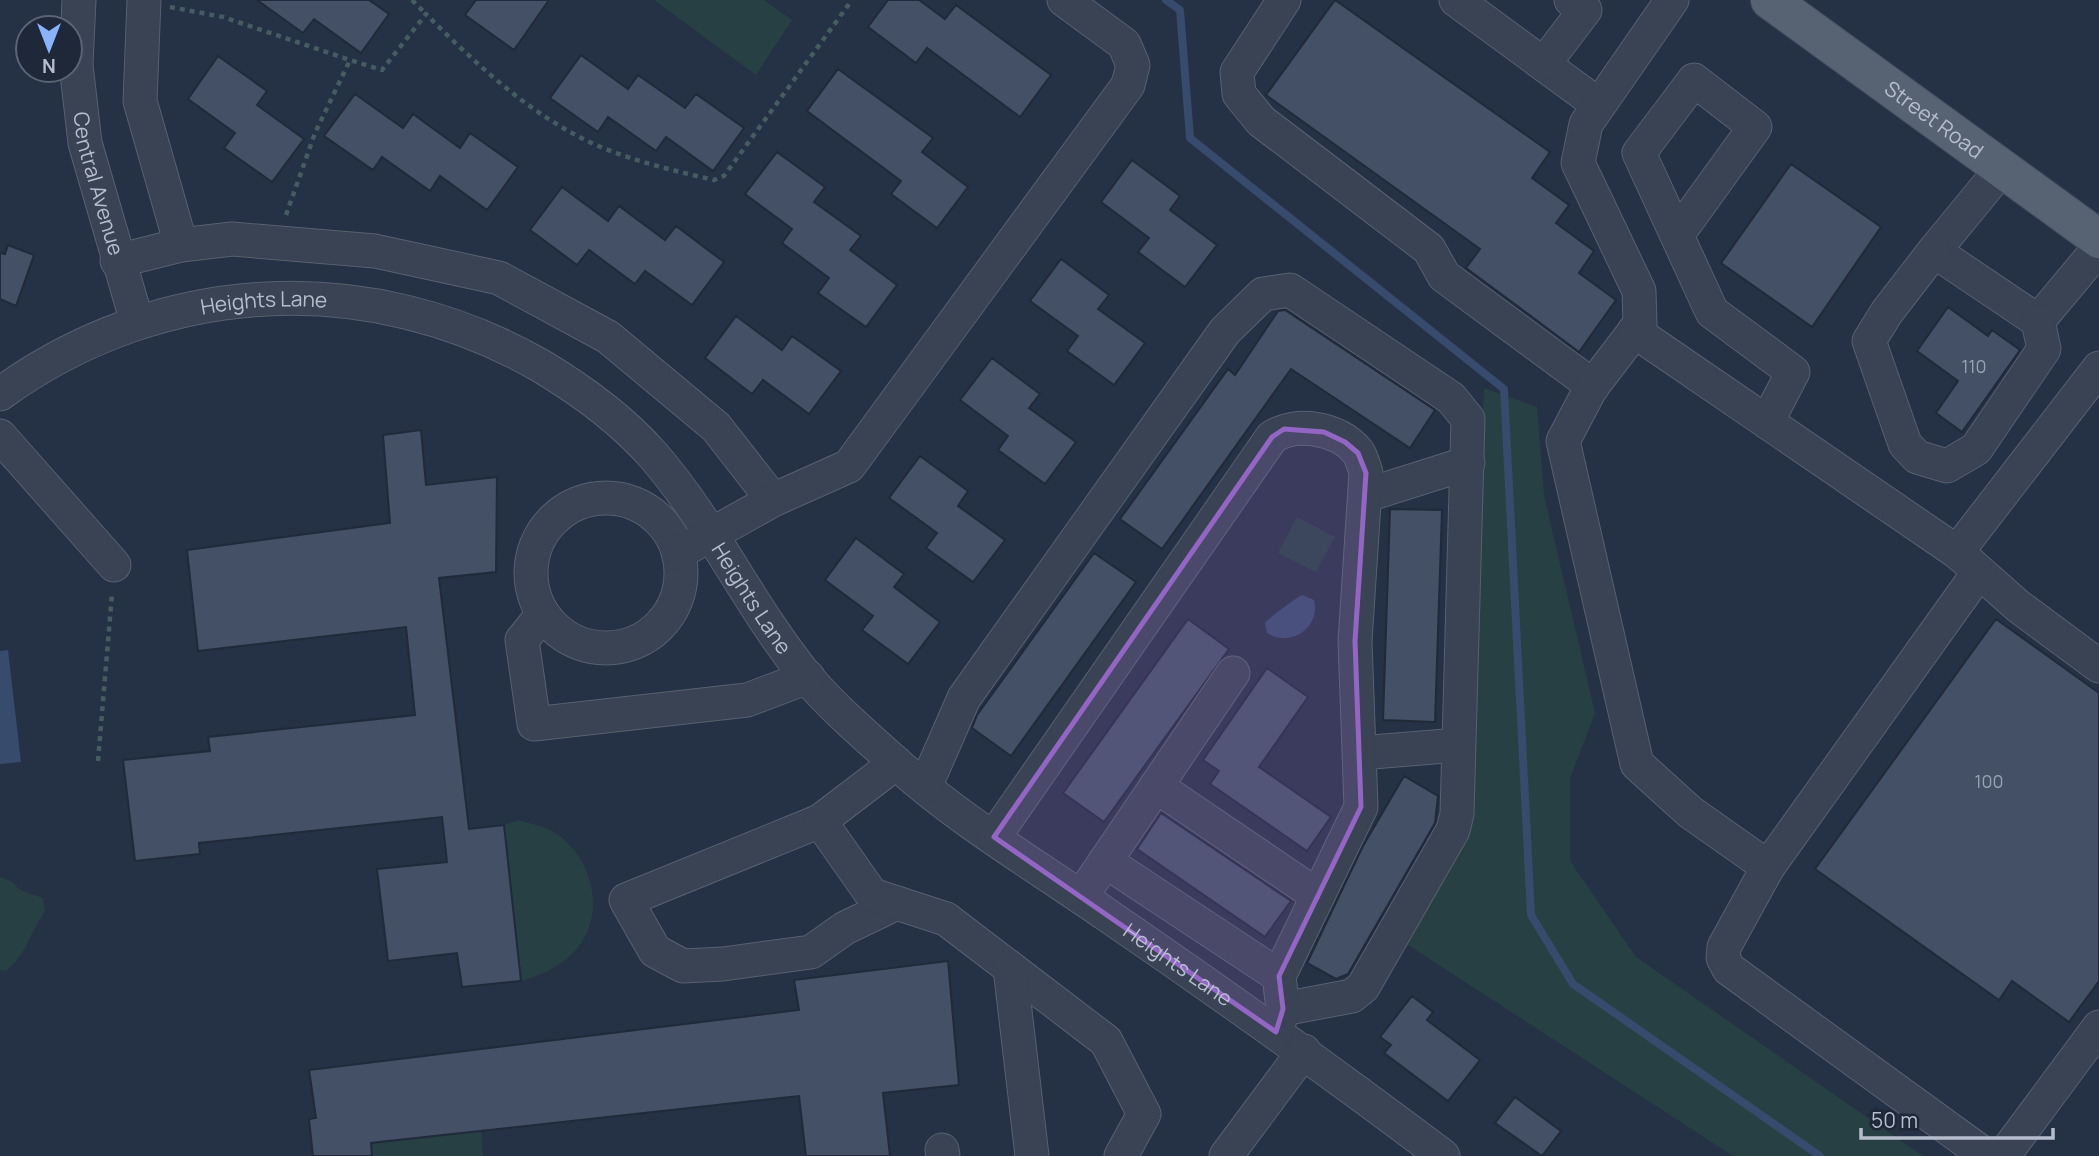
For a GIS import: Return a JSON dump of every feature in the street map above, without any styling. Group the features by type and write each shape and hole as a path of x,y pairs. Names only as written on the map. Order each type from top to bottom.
{"main road":[{"name":"Street Road","path":"1770,0 2099,239"}],"street":[{"name":"Central Avenue","path":"79,0 76,65 85,143 117,261 138,322"},
{"path":"678,553 773,499 849,467 1128,85 1133,65 1125,44 1065,0"},
{"path":"1284,0 1237,72 1239,94 1261,121 1429,249 1444,276 1593,386"},
{"path":"1455,0 1599,105"},
{"path":"1544,64 1585,10 1571,0"},
{"path":"1672,0 1586,124 1578,163 1639,291 1640,324 1593,386 1563,441 1637,764 1690,811 1768,867"},
{"path":"144,1 140,101 181,245"},
{"path":"1934,251 2038,321 2044,349 1976,449 1947,466 1917,457 1905,444 1869,341 1886,312 1934,251 2003,167"},
{"path":"1677,235 1712,312 1793,372 1767,422"},
{"path":"117,261 181,245 232,239 375,251 499,278 608,337 716,427 773,499"},
{"path":"2038,321 2099,248"},
{"path":"925,787 964,698 1225,331 1264,293 1290,290 1451,398 1468,419 1457,814 1453,830 1363,988 1352,996 1279,1020 1279,976 1361,807 1355,641 1367,495 1366,473 1358,453 1345,442 1324,432 1299,426 1284,429 1272,437 994,837"},
{"name":"Heights Lane","path":"0,394 57,357 138,322 225,302 297,298 368,303 403,309 473,332 505,346 568,382 624,426 694,504 738,579 808,677 896,764 1081,897 1279,1020 1304,1051 1443,1156"},
{"path":"1634,331 1968,562 2018,606 2099,666"},
{"path":"2099,368 1768,867 1724,947 1723,958 1730,969 1981,1152 1994,1156 2007,1151 2099,1027"},
{"path":"0,436 114,565"},
{"path":"1367,495 1468,463"},
{"path":"614,498 639,505 660,520 675,541 678,553 681,566 680,591 669,615 652,633 628,645 604,648 581,644 560,632 543,614 533,592 531,568 536,545 549,524 568,509 590,499 614,498"},
{"path":"543,614 523,640 534,724 747,700 808,677"},
{"path":"1081,897 1234,673"},
{"path":"1360,753 1458,745"},
{"path":"896,764 820,821 626,900 655,951 683,966 723,964 811,952 845,928 897,903"},
{"path":"1156,786 1318,896"},
{"path":"820,821 872,895 946,919 1106,1041 1144,1114 1121,1156"},
{"path":"1105,861 1279,976"},
{"path":"1010,968 1032,1156"},
{"path":"1226,1156 1304,1051"}],"path":[{"path":"412,0 516,96 568,131 598,146 715,180 724,176 852,0"},
{"path":"144,1 223,17 383,70 426,14"},
{"path":"276,242 315,133 350,60"},
{"path":"98,761 114,565"}],"highlighted area":[{"path":"1284,429 1324,432 1345,442 1358,453 1366,473 1355,641 1361,807 1279,976 1283,1009 1276,1032 994,837 1272,437"}],"green space":[{"path":"654,0 764,0 792,20 756,75"},
{"path":"1484,388 1537,407 1544,496 1595,713 1570,779 1570,861 1636,957 1923,1156 1733,1156 1402,941 1466,833"},
{"path":"1297,517 1335,537 1316,572 1278,553"},
{"path":"519,820 550,830 568,843 587,872 593,906 584,939 573,953 555,967 521,981 504,825"},
{"path":"0,877 11,881 20,890 43,898 45,911 24,950 6,971 0,970"},
{"path":"481,1130 483,1156 372,1156 371,1143"}],"water":[{"path":"1302,595 1314,600 1313,619 1308,627 1294,637 1276,637 1267,633 1265,623"},
{"path":"8,650 21,762 0,764 0,651"}],"building":[{"path":"257,0 369,0 389,14 361,53 314,19 303,33"},
{"path":"476,0 549,0 514,50 465,15"},
{"path":"888,0 919,0 945,19 956,5 1051,75 1020,117 927,48 916,63 868,27"},
{"path":"1335,0 1550,152 1532,178 1569,205 1556,223 1594,251 1579,273 1616,300 1579,352 1466,268 1480,249 1266,95"},
{"path":"581,55 628,89 638,75 685,108 696,94 744,128 713,171 666,137 656,151 608,117 598,132 550,98"},
{"path":"218,56 267,91 257,105 304,139 272,182 224,148 235,133 188,99"},
{"path":"838,69 933,138 922,152 968,187 937,228 891,194 901,181 807,111"},
{"path":"355,94 403,128 413,114 460,148 470,133 518,167 487,210 440,176 430,191 382,157 373,170 324,136"},
{"path":"777,152 825,187 814,202 861,236 850,250 897,285 866,327 818,293 829,278 782,243 792,229 745,194"},
{"path":"1132,160 1180,196 1170,210 1217,245 1185,287 1138,252 1149,238 1101,202"},
{"path":"1791,164 1881,227 1812,327 1721,263"},
{"path":"562,187 608,221 619,206 665,240 676,226 724,262 692,305 645,271 635,284 589,250 577,265 530,230"},
{"path":"8,245 34,255 16,306 0,299 0,253 5,254"},
{"path":"1061,259 1109,295 1098,309 1145,343 1114,385 1067,351 1078,336 1030,301"},
{"path":"1948,307 1988,336 1992,330 2020,350 1962,432 1936,413 1958,381 1917,351"},
{"path":"1285,310 1435,410 1410,448 1291,369 1162,549 1120,519 1228,369 1235,375 1278,311"},
{"path":"736,316 782,350 792,336 841,371 809,414 763,380 752,394 705,358"},
{"path":"992,358 1040,394 1029,408 1076,442 1045,484 998,450 1008,436 960,400"},
{"path":"421,430 426,485 497,477 496,572 439,578 469,829 504,825 521,981 462,987 457,953 388,961 377,869 447,862 442,817 199,843 200,854 135,861 123,760 210,751 208,737 415,715 406,627 198,651 187,550 390,523 383,435"},
{"path":"920,456 968,491 958,506 1005,540 973,582 926,548 937,533 889,498"},
{"path":"1390,509 1442,510 1435,722 1383,720"},
{"path":"856,538 904,574 894,587 940,622 908,664 862,630 873,616 825,580"},
{"path":"1094,553 1136,582 1011,756 972,728 977,715"},
{"path":"1188,619 1229,649 1104,822 1063,793"},
{"path":"1996,619 2099,693 2099,981 2069,1022 2012,981 1999,1000 1815,869"},
{"path":"1267,668 1308,697 1259,767 1331,817 1307,851 1210,784 1219,771 1203,760"},
{"path":"1404,776 1438,796 1435,823 1348,974 1336,979 1307,963 1363,846"},
{"path":"1161,813 1291,901 1265,937 1137,849"},
{"path":"948,961 959,1085 883,1093 890,1156 806,1156 799,1096 371,1143 372,1156 313,1156 309,1119 316,1118 309,1070 799,1010 794,980"},
{"path":"1412,996 1433,1012 1427,1020 1480,1060 1448,1101 1384,1053 1391,1045 1380,1037"},
{"path":"1515,1097 1561,1131 1542,1156 1495,1123"}],"waterway":[{"path":"1166,0 1180,10 1190,138 1504,389 1531,915 1573,984 1820,1156"}]}
